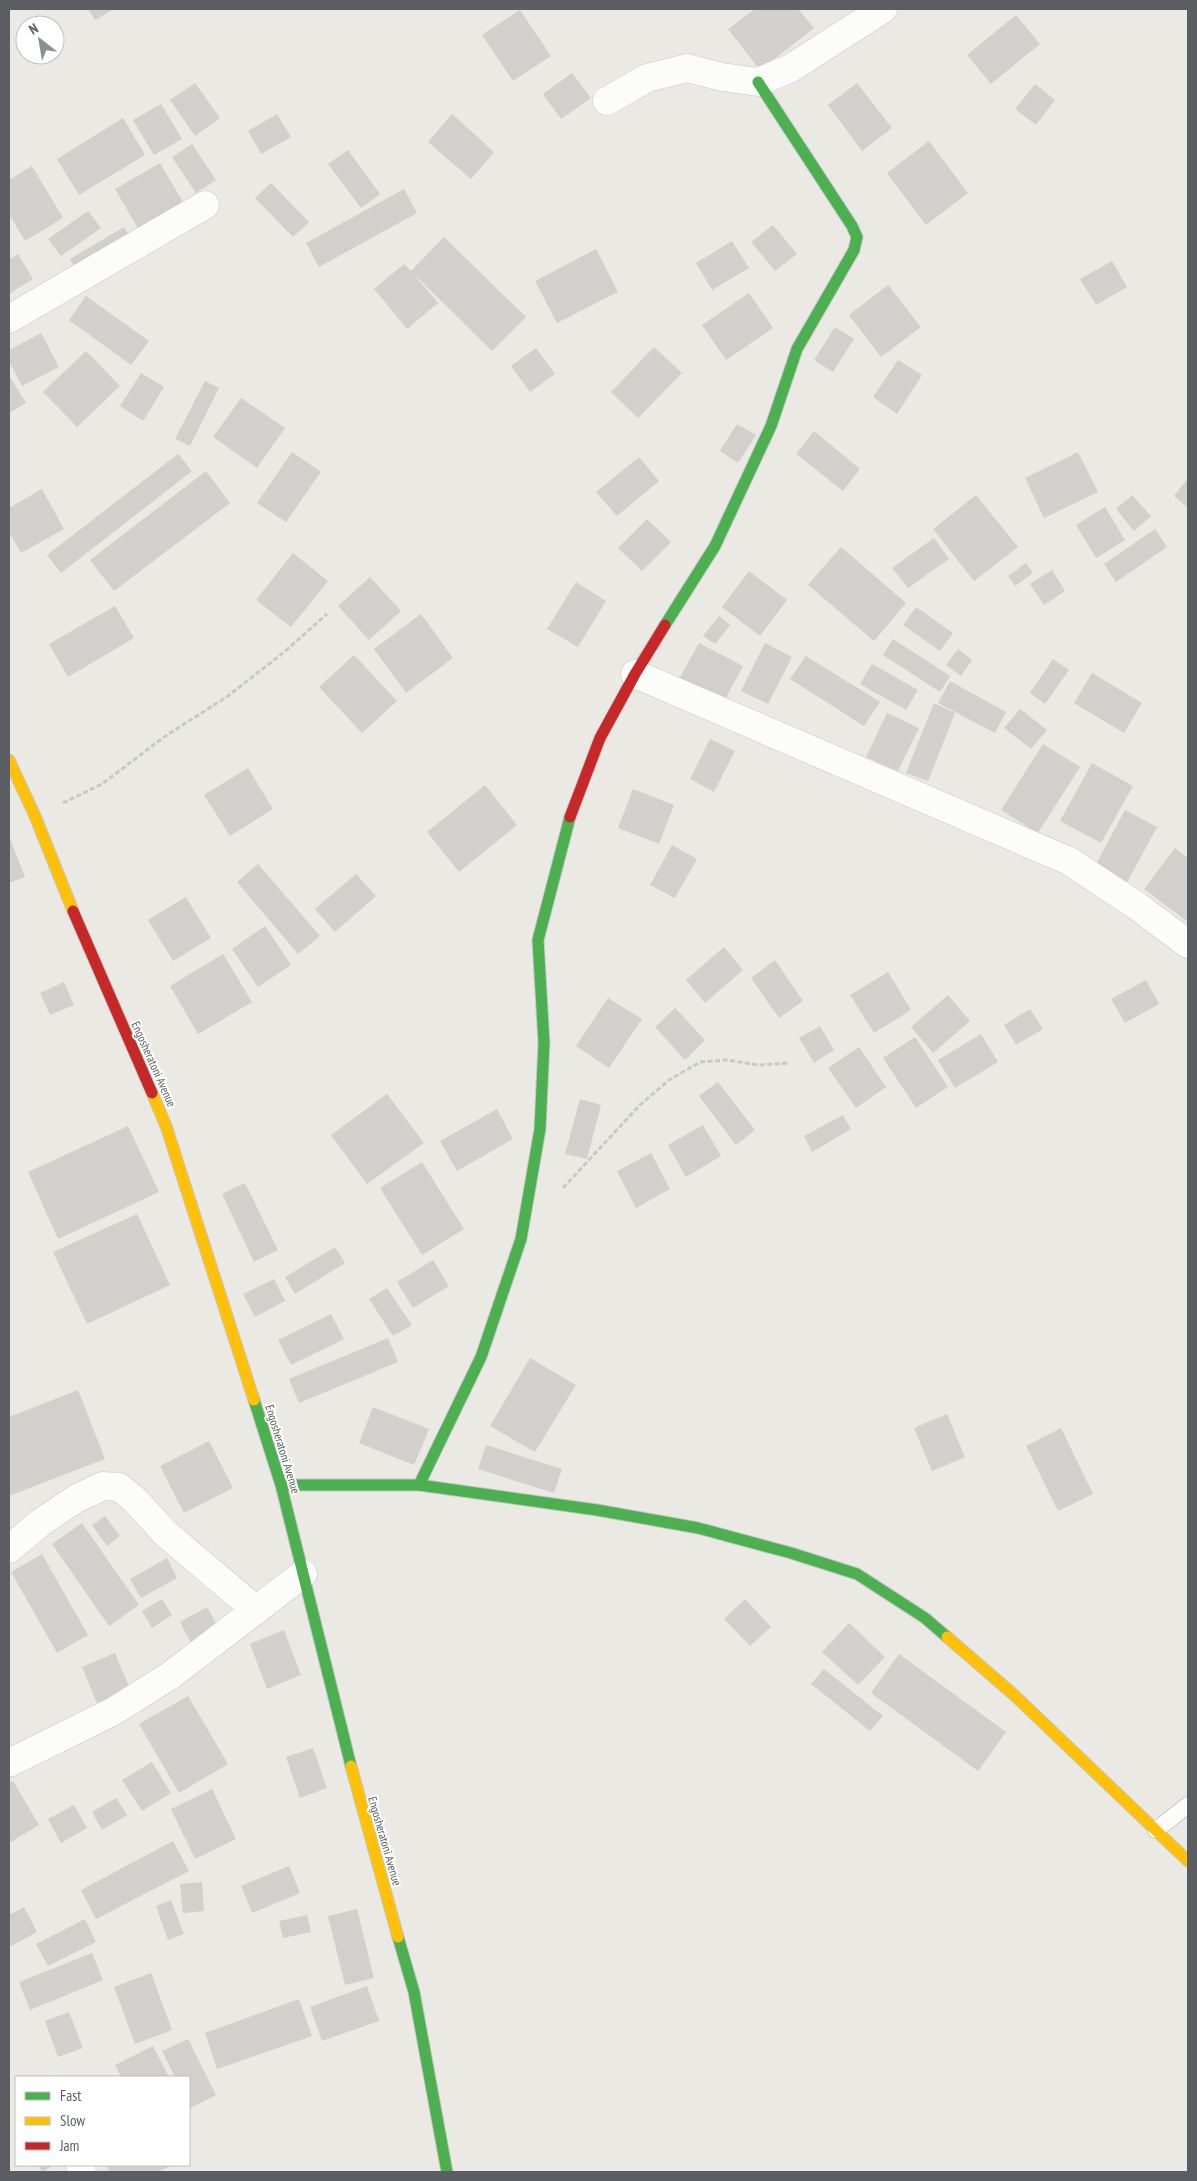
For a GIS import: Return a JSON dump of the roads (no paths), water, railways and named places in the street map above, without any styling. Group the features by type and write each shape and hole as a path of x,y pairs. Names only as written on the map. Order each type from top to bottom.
{"street":[{"path":"607,101 647,78 687,68 722,77 758,82 791,68 883,9"},
{"path":"419,1485 481,1357 521,1239 540,1129 544,1043 538,940 570,816 600,738 635,674 715,546 771,426 797,348 854,250 857,237 852,226 758,82"},
{"path":"9,319 205,205"},
{"path":"635,674 1069,861 1137,906 1188,944"},
{"name":"Engosheratoni Avenue","path":"9,760 35,816 83,935 166,1126 281,1484 365,1822 414,1992 447,2172"},
{"path":"281,1484 419,1485 597,1510 698,1528 791,1553 857,1574 925,1618 1013,1694 1188,1861"},
{"path":"9,1549 40,1523 77,1498 103,1486 119,1487 135,1500 165,1533 256,1610"},
{"path":"9,1763 114,1711 170,1675 303,1574"}],"lane":[{"path":"1156,1830 1188,1805"}]}
